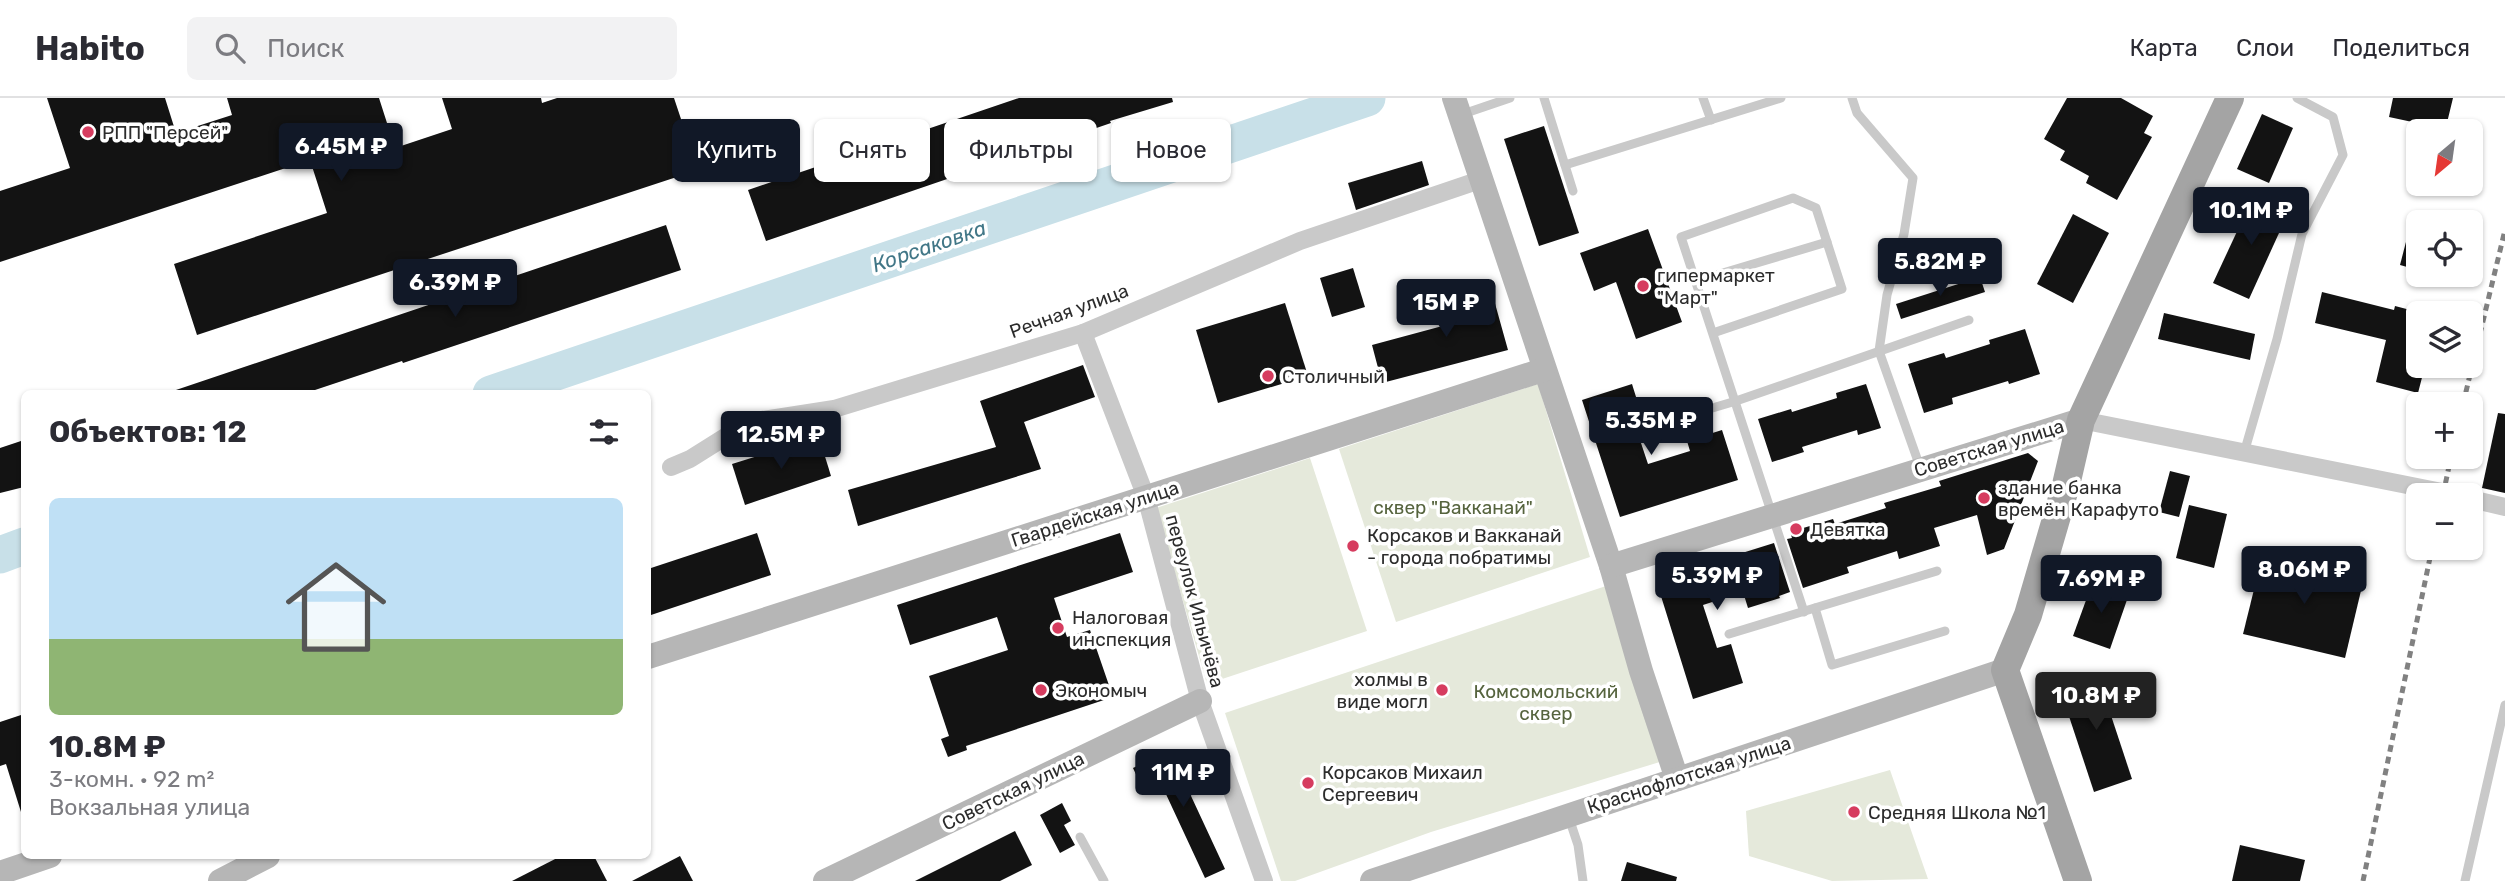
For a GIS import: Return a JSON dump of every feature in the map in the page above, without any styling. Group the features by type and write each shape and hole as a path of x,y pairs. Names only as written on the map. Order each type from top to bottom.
{"main road":[{"path":"2078,881 2005,670 2028,615 2066,485 2081,420 2230,98"},
{"path":"1456,107 1611,566 1641,671 1677,779"},
{"name":"Гвардейская улица","path":"651,656 1543,370"},
{"name":"Советская улица","path":"1611,566 2081,420"},
{"name":"Краснофлотская улица","path":"1372,881 2005,670"},
{"name":"Советская улица","path":"825,881 1200,701"},
{"path":"0,873 41,859"},
{"path":"220,881 255,867"}],"street":[{"name":"Речная улица","path":"671,467 690,459 749,422 834,409 1083,333 1300,241 1480,180"},
{"name":"переулок Ильичёва","path":"1083,333 1146,497 1200,701 1264,881"},
{"name":"Советская улица","path":"2081,420 2406,485"},
{"path":"2483,502 2505,507"}],"lane":[{"path":"1456,107 1510,98"},
{"path":"1544,98 1573,191"},
{"path":"1703,98 1711,120"},
{"path":"1565,165 1781,98"},
{"path":"1852,98 1857,113 1913,178 1904,234 1886,295 1879,351 1920,468"},
{"path":"2244,453 2277,339 2302,234 2343,155 2333,117 2297,98"},
{"path":"1713,333 1842,289 1815,208 1793,198 1681,237 1804,612"},
{"path":"1696,281 1827,243"},
{"path":"1655,425 1736,401 1969,320"},
{"path":"1729,634 1937,571"},
{"path":"1815,608 1832,665 1945,631"},
{"path":"2465,881 2500,747 2505,705"},
{"path":"1569,815 1583,881"},
{"path":"1080,837 1104,881"}],"green space":[{"name":"сквер \"Вакканай\"","path":"1538,384 1590,557 1396,622 1339,449"},
{"path":"1310,458 1367,631 1207,684 1156,508"},
{"name":"Комсомольский сквер","path":"1606,586 1663,761 1431,832 1295,881 1281,881 1225,713"},
{"path":"1890,770 1928,879 1832,881 1749,856 1746,811"}],"building":[{"path":"47,98 165,98 176,133 232,115 227,98 379,98 395,148 452,129 442,98 541,98 542,103 557,98 674,98 681,119 672,119 672,179 197,335 174,264 327,213 310,160 0,262 0,191 70,168"},
{"path":"1019,98 1172,98 1173,102 1111,119 1111,123 1097,128 1097,119 957,119"},
{"path":"2067,98 2121,98 2153,116 2144,133 2152,137 2117,200 2086,183 2089,176 2060,160 2065,151 2044,139"},
{"path":"2393,98 2453,98 2448,119 2406,121 2389,117"},
{"path":"2262,114 2293,128 2269,183 2237,169"},
{"path":"944,123 944,180 766,241 748,190 772,182 800,182 800,172 814,168 814,182 930,182 930,128"},
{"path":"1544,126 1579,233 1539,246 1504,139"},
{"path":"1422,161 1429,185 1356,210 1348,183"},
{"path":"2254,195 2289,211 2249,299 2213,283"},
{"path":"2073,214 2109,233 2073,303 2037,284"},
{"path":"666,225 681,270 315,390 176,390"},
{"name":"гипермаркет \"Март\"","path":"1648,229 1682,322 1636,339 1616,282 1594,291 1580,253"},
{"path":"2406,242 2406,267 2400,265"},
{"path":"1353,268 1365,307 1332,317 1320,278"},
{"path":"1980,277 1985,292 1901,319 1896,304"},
{"path":"1489,282 1508,350 1382,383 1372,345 1461,321 1453,292"},
{"path":"2322,292 2394,310 2395,306 2406,309 2406,378 2422,378 2418,392 2376,382 2386,340 2315,323"},
{"path":"1285,303 1308,376 1218,403 1196,330"},
{"path":"2164,313 2255,334 2250,360 2158,339"},
{"path":"2025,329 2040,374 1952,398 1953,404 1924,413 1908,364 1944,353 1946,358"},
{"path":"1083,365 1095,397 1024,422 1041,469 858,526 848,490 996,447 980,401"},
{"path":"1632,384 1641,413 1632,416 1648,464 1690,451 1687,441 1722,430 1738,480 1620,517 1582,400"},
{"path":"1866,384 1881,428 1858,435 1857,430 1802,447 1804,452 1772,462 1758,419 1837,398 1836,393"},
{"path":"2498,413 2505,414 2505,493 2483,488"},
{"path":"819,437 831,476 745,505 732,464"},
{"path":"21,441 21,488 0,493 0,448"},
{"path":"2028,453 2038,461 2004,549 1987,555 1977,515 1934,528 1940,546 1899,559 1897,551 1847,567 1849,573 1803,588 1787,539 1792,538 1790,532 1833,519 1835,524 1886,508 1884,503 1941,486 1939,481"},
{"path":"2170,471 2190,476 2179,517 2159,512"},
{"path":"2189,505 2227,514 2214,568 2176,558"},
{"path":"757,533 771,575 651,615 651,568"},
{"path":"1120,533 1133,572 1054,598 1067,637 1090,630 1113,697 966,746 967,750 948,757 941,739 949,736 929,676 1008,650 997,617 910,645 897,605"},
{"path":"1774,543 1790,592 1748,608 1743,592 1703,605 1717,648 1731,644 1743,683 1693,699 1656,580"},
{"path":"2263,553 2364,578 2345,658 2243,634"},
{"path":"2093,581 2129,594 2110,649 2073,636"},
{"path":"2097,673 2132,779 2094,792 2059,686"},
{"path":"21,715 21,812 6,764 0,766 0,722"},
{"path":"1173,749 1181,767 1178,768 1225,869 1205,878 1158,777 1141,785 1133,768"},
{"path":"1062,803 1071,821 1064,825 1075,845 1060,853 1040,815"},
{"path":"1015,831 1032,865 1000,881 915,881"},
{"path":"2240,845 2305,860 2300,881 2232,881"},
{"path":"680,856 693,881 632,881"},
{"path":"555,859 596,859 607,881 512,881"},
{"path":"1627,862 1677,877 1676,881 1621,881"}],"waterway":[{"name":"Корсаковка","path":"503,390 1367,98"},
{"name":"Корсаковка","path":"0,555 21,547"}],"railway":[{"path":"2466,392 2505,230"},
{"path":"2446,483 2448,469"},
{"path":"2363,881 2430,560"}],"place":[{"name":"РПП \"Персей\"","path":"88,132"},
{"name":"гипермаркет \"Март\"","path":"1643,286"},
{"name":"Столичный","path":"1268,376"},
{"name":"здание банка времён Карафуто","path":"1984,498"},
{"name":"Девятка","path":"1796,529"},
{"name":"Корсаков и Вакканай - города побратимы","path":"1353,546"},
{"name":"Налоговая инспекция","path":"1058,628"},
{"name":"Экономыч","path":"1041,690"},
{"name":"холмы в виде могл","path":"1442,690"},
{"name":"Корсаков Михаил Сергеевич","path":"1308,783"},
{"name":"Средняя Школа №1","path":"1854,812"}]}
